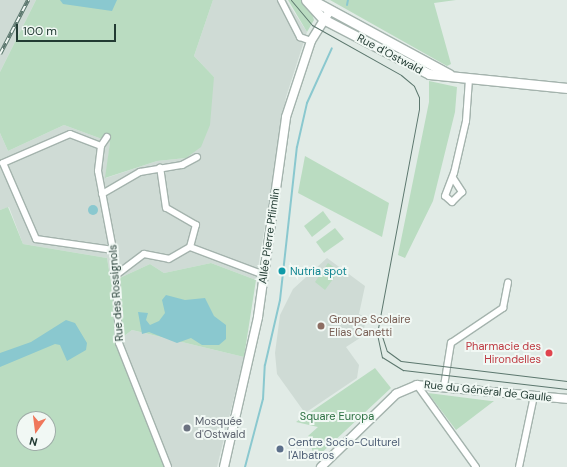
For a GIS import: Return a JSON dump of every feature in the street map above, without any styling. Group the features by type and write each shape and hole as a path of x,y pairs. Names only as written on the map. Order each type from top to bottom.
{"main road":[{"path":"306,0 326,15"},
{"path":"312,0 326,15"},
{"name":"Rue d'Ostwald","path":"326,15 424,73 464,79 567,88"}],"street":[{"path":"282,0 300,36 310,41"},
{"name":"Allée Pierre Pflimlin","path":"224,467 264,275 286,117 310,41 326,15"},
{"path":"453,178 466,121 464,79"},
{"path":"101,146 70,134 3,163 36,239 113,250"},
{"name":"Rue des Rossignols","path":"107,137 101,146 98,171 113,250 116,275 119,343 168,467"},
{"path":"102,194 131,176 160,167 182,165 197,157"},
{"path":"116,275 144,254 169,260 190,247 196,225 166,208 160,167"},
{"path":"190,247 264,275"},
{"path":"444,386 451,343 502,308 508,282"},
{"path":"416,385 476,467"},
{"name":"Rue du Général de Gaulle","path":"321,467 396,394 416,385 444,386 567,400"},
{"path":"519,467 534,396"}],"shaded area":[{"path":"0,0 36,0 0,72"},
{"path":"213,0 286,0 307,32 286,97 256,280 211,263 164,273 150,264 111,282 107,258 23,244 9,207 0,210 0,133 8,151 64,125 110,142 106,178 157,161 186,158 214,77 194,56"},
{"name":"Groupe Scolaire Elias Canetti","path":"327,258 365,286 359,314 366,317 363,336 346,347 359,365 357,378 305,413 277,374 275,353 280,315 293,289"},
{"path":"132,330 244,357 217,467 165,467 115,343"}],"green space":[{"path":"36,0 213,0 194,56 214,77 210,125 201,147 186,158 157,161 105,178 110,142 64,125 8,151 0,133 0,72"},
{"path":"288,0 301,0 312,14 314,20 307,32"},
{"path":"330,0 456,0 434,3 451,64 447,66"},
{"path":"429,81 457,87 455,112 433,201 405,258 398,255 429,102"},
{"path":"305,156 389,203 382,237 298,193"},
{"path":"8,207 23,244 107,258 111,282 150,264 164,273 211,263 256,280 244,357 132,330 115,343 165,467 0,467 0,210"},
{"path":"323,211 331,222 312,237 304,226"},
{"path":"335,228 344,239 324,253 316,242"},
{"path":"328,263 339,271 325,290 315,282"},
{"name":"Square Europa","path":"375,368 391,388 315,459 308,436 318,427 296,422"},
{"path":"428,393 491,401 494,401 456,430"}],"water":[{"path":"60,0 117,0 112,11 63,4"},
{"path":"93,205 98,210 93,215 88,210"},
{"path":"166,295 185,300 205,298 214,316 226,325 226,339 219,345 202,345 191,338 177,343 149,332 142,334 138,312 148,313 146,320 150,325 159,321 165,313 162,300"},
{"path":"66,320 75,323 87,343 86,350 67,361 60,345 55,344 0,367 0,353 31,342"}],"waterway":[{"path":"347,5 348,0"},
{"path":"245,467 263,399 265,365 280,300 297,147 307,103 332,48"}],"tram line":[{"path":"291,0 312,25 401,75 414,86 419,97 419,109 377,334 382,357 403,370 567,389"},
{"path":"381,333 387,351 401,361 567,381"}],"railway":[{"path":"0,54 28,0"}],"place":[{"name":"Nutria spot","path":"282,271"},
{"name":"Groupe Scolaire Elias Canetti","path":"321,326"},
{"name":"Pharmacie des Hirondelles","path":"549,353"},
{"name":"Mosquée d'Ostwald","path":"187,428"},
{"name":"Centre Socio-Culturel l'Albatros","path":"280,449"}]}
